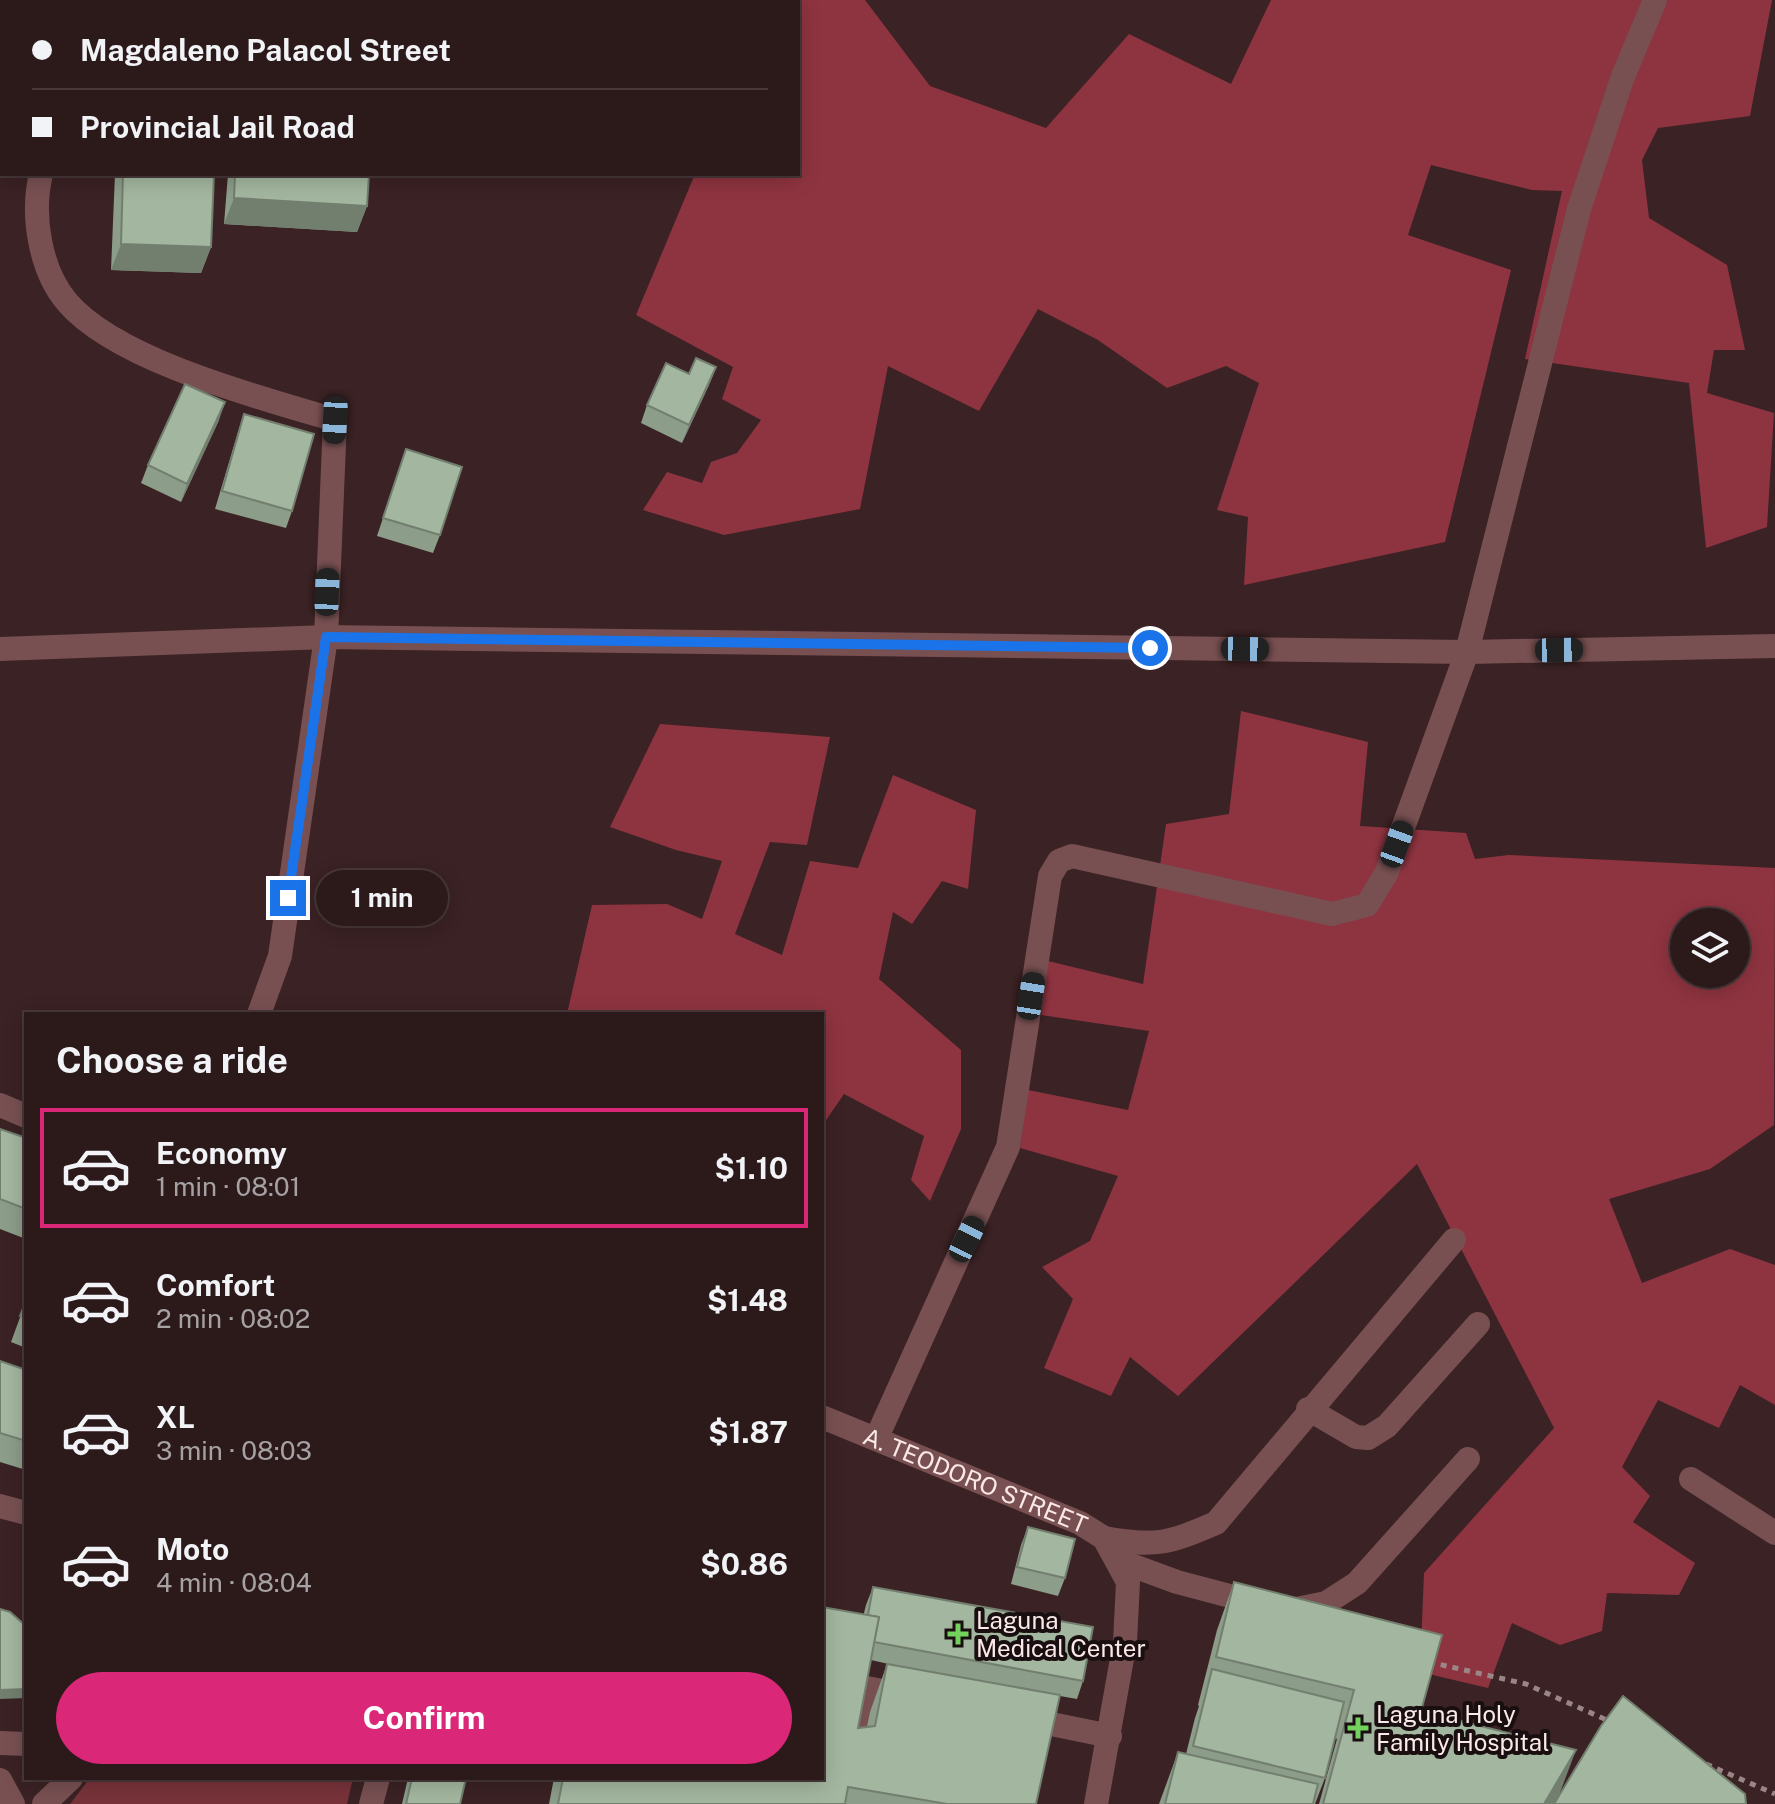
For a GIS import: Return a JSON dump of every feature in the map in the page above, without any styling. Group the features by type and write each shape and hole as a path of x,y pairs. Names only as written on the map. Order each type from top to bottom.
{"street":[{"path":"877,1437 1008,1147 1050,876 1059,861 1072,856 1332,914 1367,905 1387,872 1467,652 1579,209 1622,79 1655,0"},
{"path":"41,176 38,187 42,259 67,302 107,335 212,383 335,420 326,637 280,956 260,1012"},
{"path":"0,649 326,637 1467,652 1775,646"},
{"path":"0,1105 24,1115"},
{"path":"1104,1538 1147,1545 1173,1541 1216,1523 1308,1409 1454,1240"},
{"path":"1308,1409 1356,1437 1368,1438 1387,1426 1478,1324"},
{"name":"A. TEODORO STREET","path":"824,1418 1080,1523 1104,1538 1120,1561 1128,1582 1128,1605 1110,1736 1096,1804"},
{"path":"1120,1561 1177,1582 1287,1611 1326,1603 1357,1583 1468,1459"},
{"path":"1691,1479 1775,1533"},
{"path":"0,1506 24,1512"},
{"path":"852,1775 867,1688 928,1700"},
{"path":"1004,1714 1110,1736"},
{"path":"0,1743 24,1744"},
{"path":"0,1780 13,1804"},
{"path":"44,1804 69,1780"},
{"path":"371,1804 377,1780"}],"path":[{"path":"1427,1662 1526,1684 1623,1727"},
{"path":"1692,1758 1775,1794"}],"shaded area":[{"path":"800,0 865,0 930,86 1046,128 1129,34 1231,84 1271,0 1772,0 1750,116 1658,128 1642,160 1649,218 1727,265 1745,350 1714,350 1707,393 1774,413 1767,527 1706,548 1689,383 1525,359 1562,191 1532,190 1431,165 1408,235 1511,270 1445,542 1244,585 1248,517 1217,510 1259,383 1226,366 1167,388 1098,340 1038,309 979,411 888,366 860,509 724,535 643,510 667,472 702,483 711,462 737,453 761,420 722,399 733,367 636,315 694,176 800,176"},
{"path":"1241,711 1368,742 1360,826 1466,833 1475,859 1509,855 1775,868 1774,1125 1710,1169 1609,1199 1642,1283 1730,1249 1775,1265 1775,1405 1740,1385 1719,1428 1658,1400 1622,1467 1650,1496 1633,1522 1695,1563 1679,1595 1607,1593 1602,1631 1560,1645 1512,1623 1488,1688 1420,1672 1424,1573 1554,1428 1417,1164 1178,1396 1130,1357 1111,1396 1044,1368 1073,1299 1042,1267 1090,1241 1118,1176 1020,1148 1028,1090 1128,1110 1149,1031 1041,1015 1048,961 1143,984 1166,824 1229,814"},
{"path":"660,724 830,737 807,845 770,842 735,934 782,955 810,861 858,868 893,775 976,810 968,889 942,881 912,924 893,912 879,979 961,1050 961,1129 930,1201 911,1180 924,1136 844,1094 824,1123 824,1012 567,1012 592,905 667,904 702,919 722,861 676,850 610,827"},
{"path":"88,1780 353,1780 347,1804 70,1804"}],"building":[{"path":"123,176 214,176 211,247 121,244"},
{"path":"235,176 369,176 367,206 234,198"},
{"path":"696,358 716,367 689,425 647,405 666,363 689,374"},
{"path":"185,384 225,402 187,484 148,465"},
{"path":"244,414 314,434 292,511 222,491"},
{"path":"406,449 462,467 440,535 383,518"},
{"path":"0,1129 24,1137 24,1208 0,1199"},
{"path":"0,1361 24,1369 24,1440 0,1433"},
{"path":"1028,1527 1075,1539 1065,1578 1017,1567"},
{"path":"1234,1582 1442,1635 1421,1711 1576,1750 1544,1804 1323,1804 1354,1690 1216,1657"},
{"path":"873,1587 1093,1627 1083,1681 874,1642 879,1617 868,1615"},
{"path":"824,1607 879,1617 858,1728 875,1726 887,1664 1060,1695 1036,1804 947,1804 848,1787 845,1804 558,1804 563,1780 824,1780"},
{"path":"0,1609 10,1612 24,1624 24,1689 0,1690"},
{"path":"1212,1669 1344,1702 1325,1778 1193,1746"},
{"path":"1623,1696 1745,1794 1746,1804 1554,1804"},
{"path":"1178,1752 1318,1784 1313,1804 1165,1804"},
{"path":"412,1780 466,1780 460,1804 406,1804"}],"place":[{"name":"Laguna Medical Center","path":"958,1634"},
{"name":"Laguna Holy Family Hospital","path":"1358,1728"}],"route":[{"path":"288,898 326,637 1150,648"}]}
